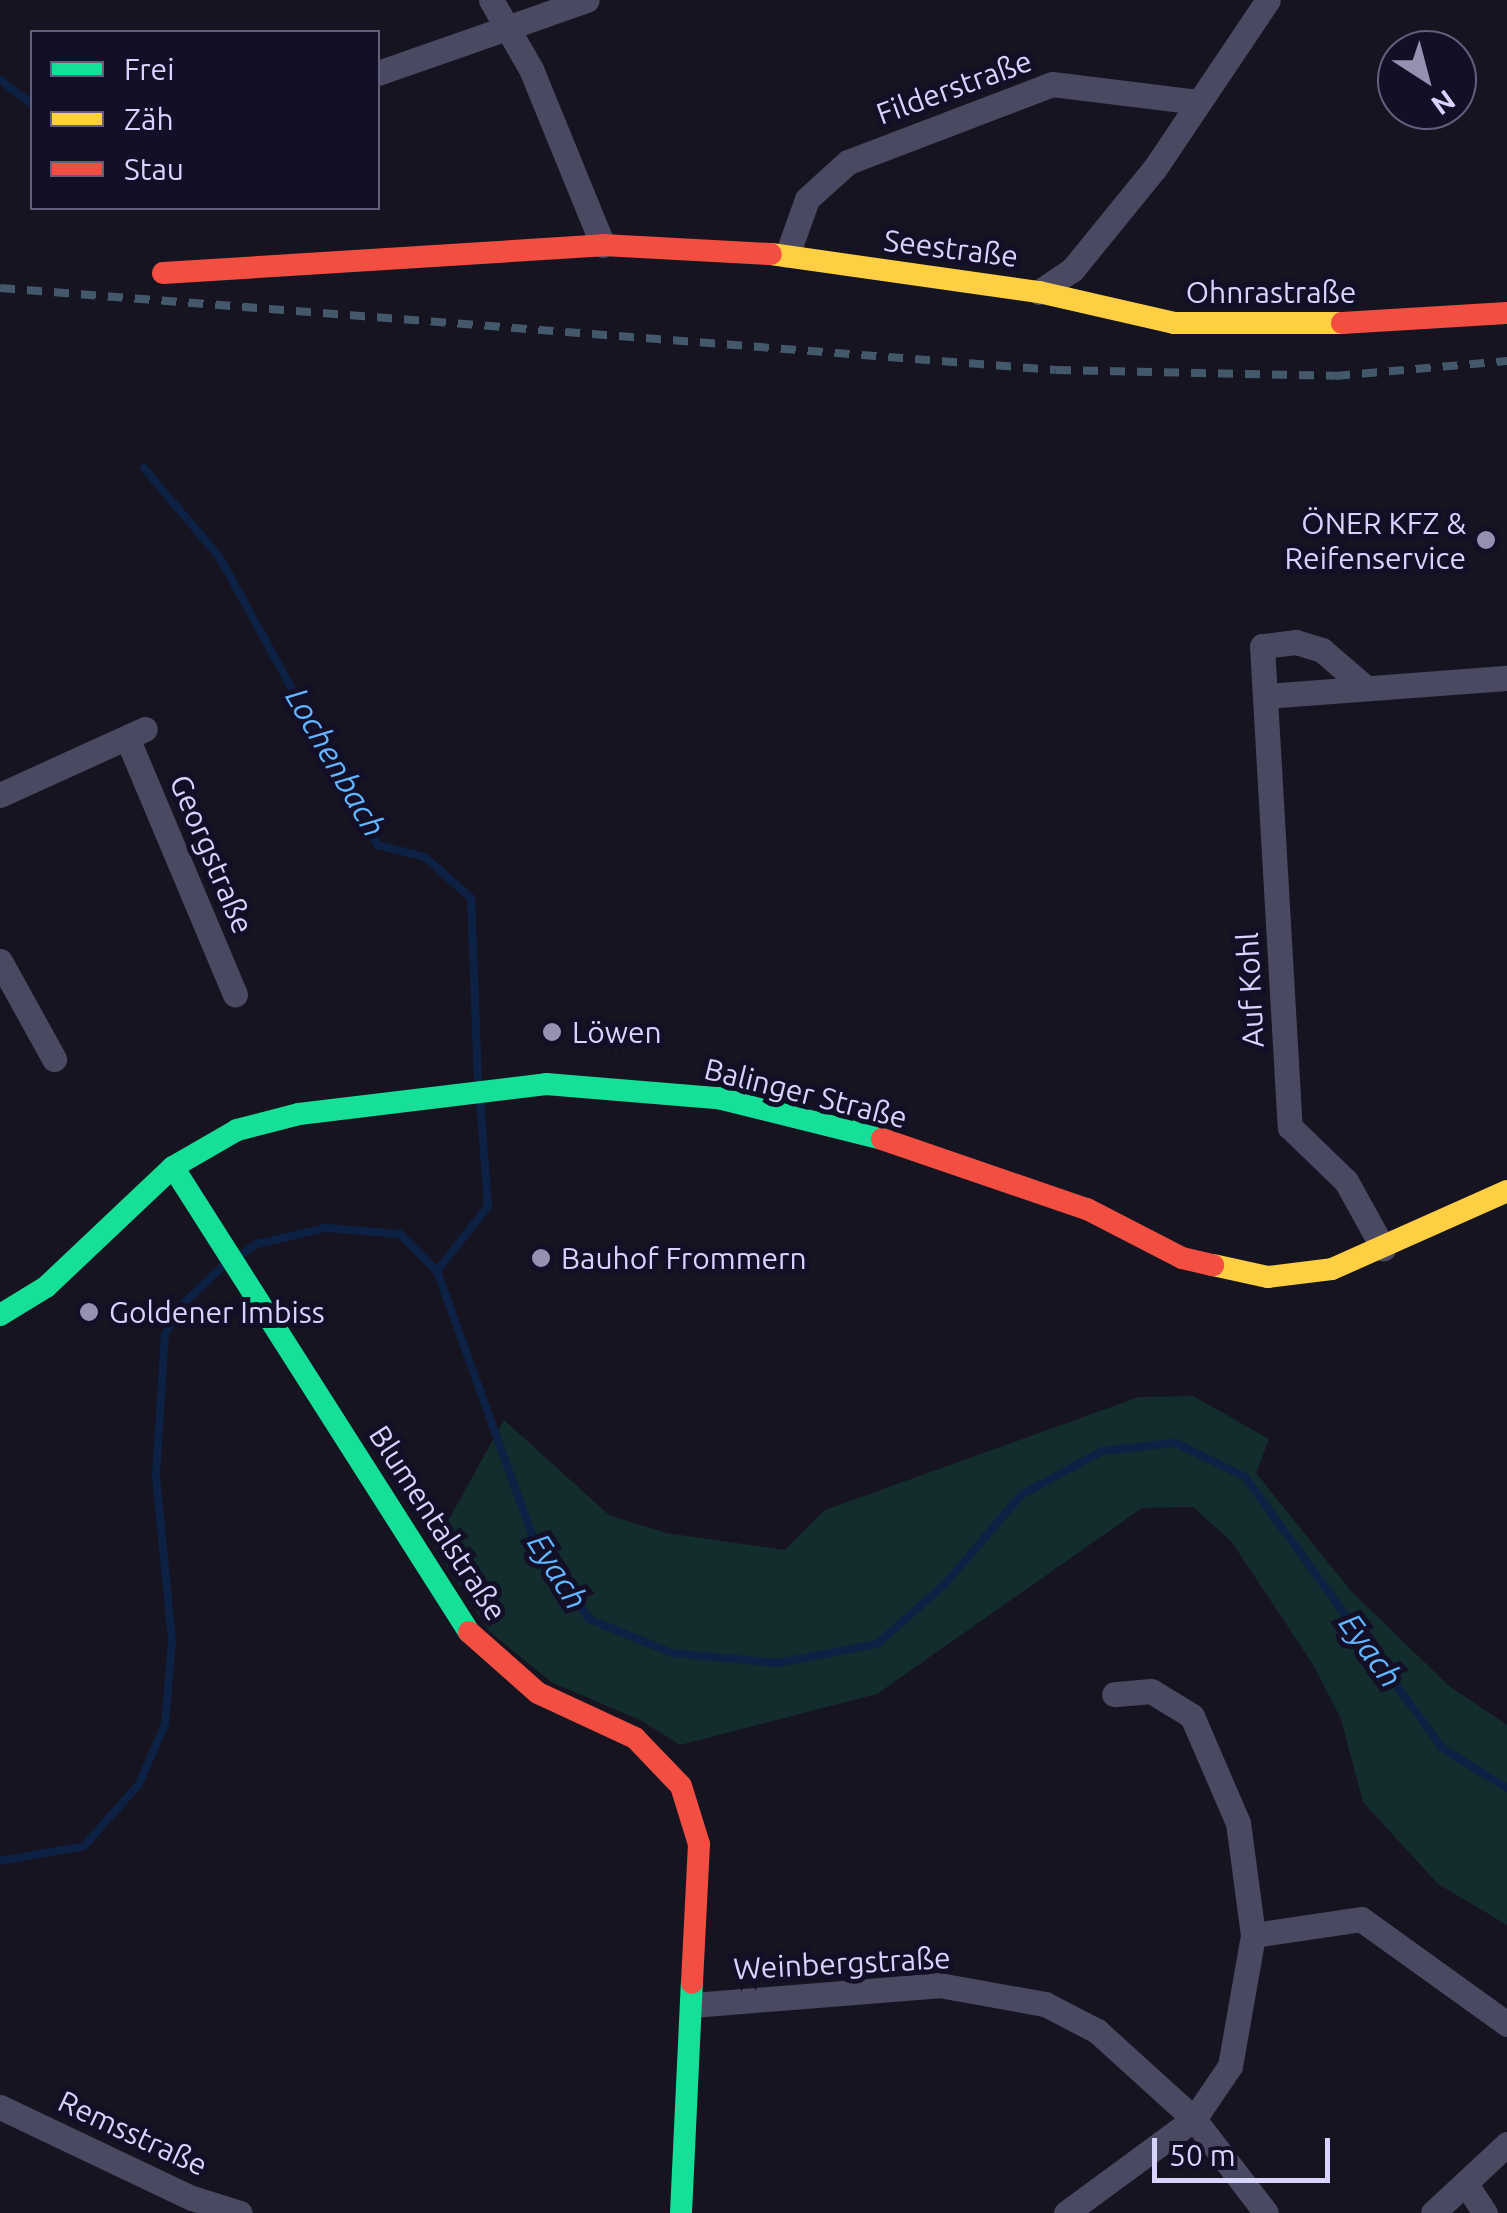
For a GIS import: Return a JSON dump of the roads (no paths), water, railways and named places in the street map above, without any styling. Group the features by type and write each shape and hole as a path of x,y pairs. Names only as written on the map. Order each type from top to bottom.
{"street":[{"path":"491,0 531,69 603,245"},
{"path":"380,72 587,0"},
{"name":"Seestraße","path":"163,273 603,245 787,255 902,277 1040,292 1072,270 1198,102 1268,0"},
{"name":"Filderstraße","path":"787,255 807,199 848,162 1052,84 1198,102"},
{"name":"Ohnrastraße","path":"1040,292 1174,322 1318,324 1507,313"},
{"name":"Auf Kohl","path":"1366,688 1322,650 1296,642 1262,646 1290,1127 1346,1181 1383,1248"},
{"path":"1265,696 1507,678"},
{"name":"Georgstraße","path":"0,795 137,735 235,994"},
{"path":"0,961 54,1059"},
{"name":"Balinger Straße","path":"0,1315 46,1287 173,1166 237,1130 299,1114 496,1092 598,1085 718,1098 850,1129 1088,1209 1182,1258 1268,1277 1332,1269 1507,1191"},
{"name":"Blumentalstraße","path":"173,1166 474,1640 538,1692 635,1738 681,1786 699,1844 681,2213"},
{"path":"1066,2213 1194,2120 1230,2066 1253,1935 1238,1823 1192,1716 1151,1691 1114,1694"},
{"path":"1253,1935 1361,1919 1507,2024"},
{"name":"Weinbergstraße","path":"693,2004 939,1985 1045,2004 1097,2030 1194,2120 1266,2213"},
{"name":"Remsstraße","path":"0,2107 189,2206 240,2213"},
{"path":"1434,2213 1507,2144"},
{"path":"1466,2184 1485,2213"}],"waterway":[{"name":"Lochenbach","path":"0,80 29,102"},
{"name":"Lochenbach","path":"144,468 220,558 378,845 425,857 471,898 478,1080"},
{"name":"Lochenbach","path":"437,1271 488,1206 480,1099"},
{"name":"Eyach","path":"239,1256 257,1244 326,1228 400,1234 437,1271 534,1541 589,1619 672,1653 778,1663 877,1644 945,1584 1021,1495 1102,1451 1176,1443 1245,1477 1442,1748 1507,1788"},
{"name":"Eyach","path":"0,1861 84,1846 139,1784 165,1724 172,1640 156,1476 165,1334 183,1304 223,1266"}],"railway":[{"path":"0,288 1056,370 1335,376 1507,361"}],"place":[{"name":"ÖNER KFZ & Reifenservice","path":"1486,540"},
{"name":"Löwen","path":"552,1032"},
{"name":"Bauhof Frommern","path":"541,1258"},
{"name":"Goldener Imbiss","path":"89,1312"}]}
